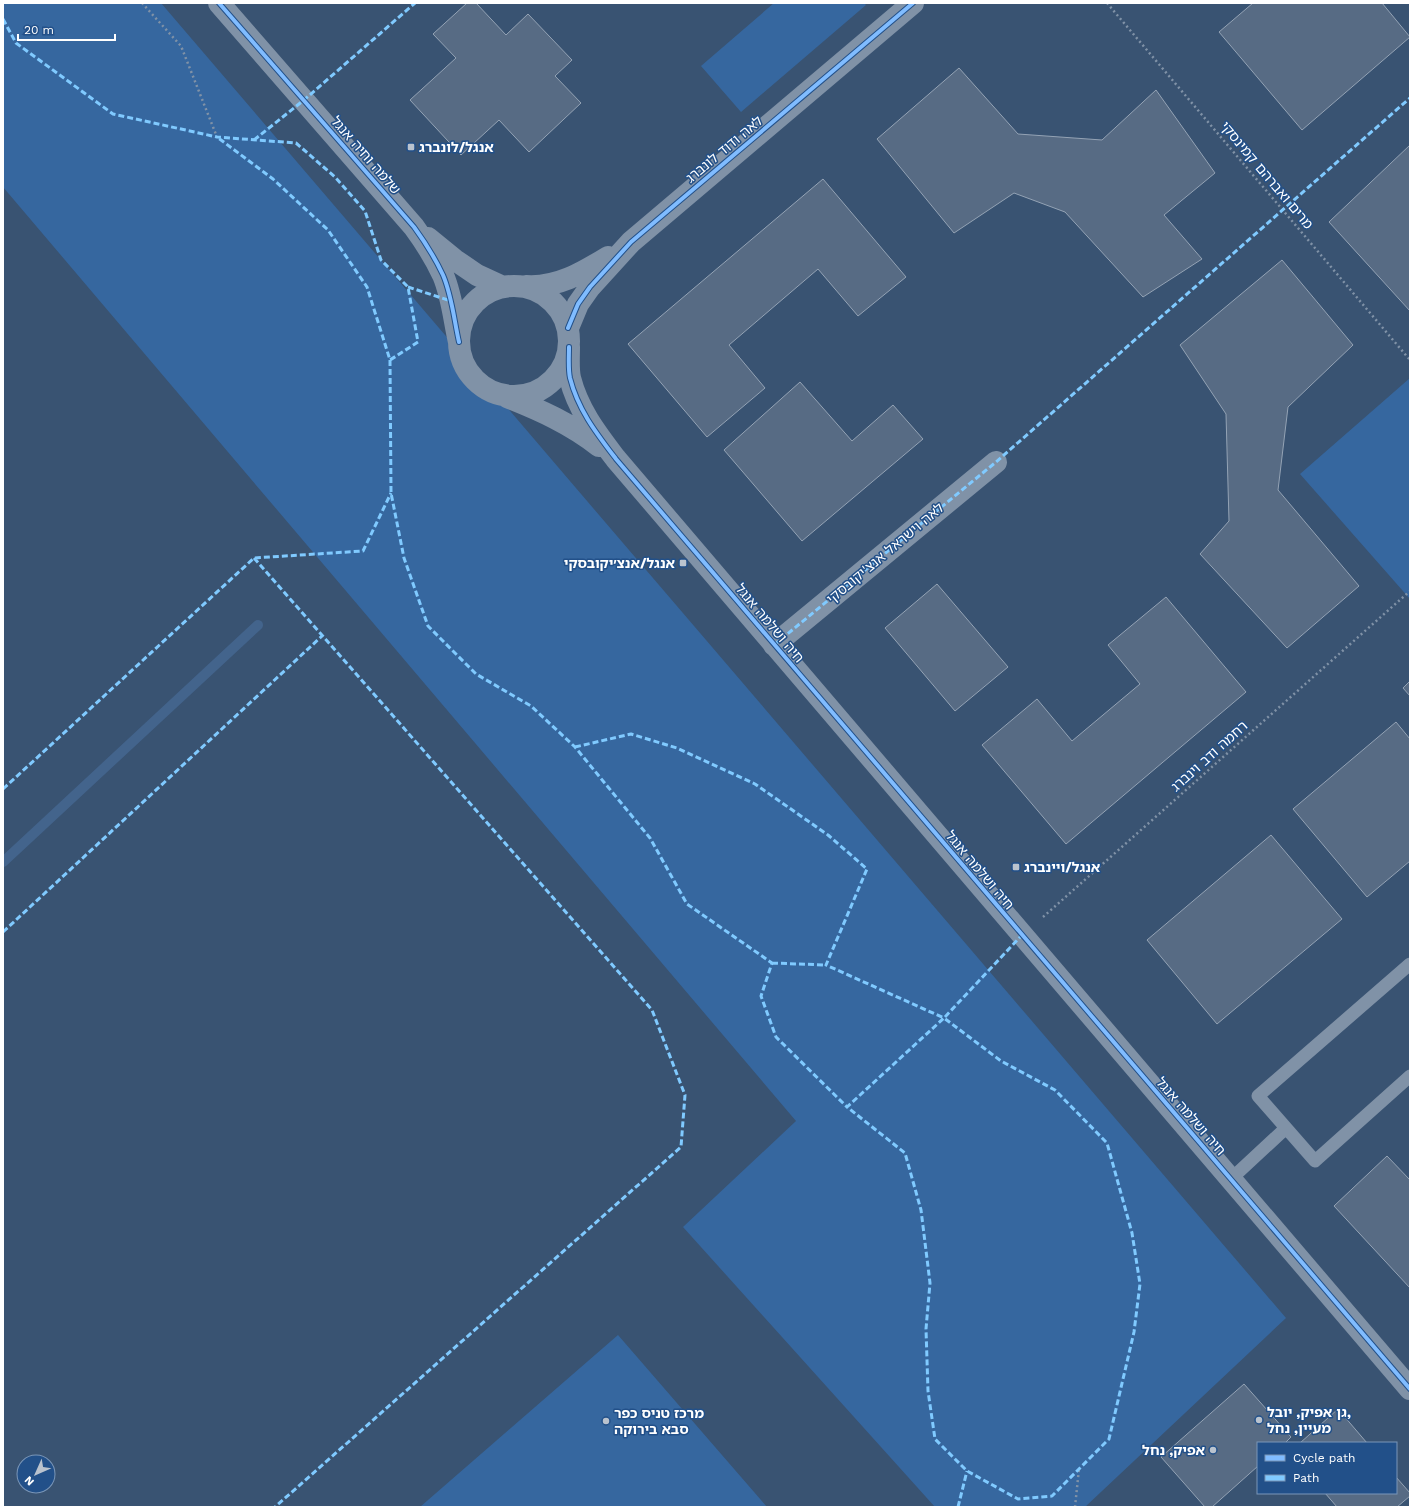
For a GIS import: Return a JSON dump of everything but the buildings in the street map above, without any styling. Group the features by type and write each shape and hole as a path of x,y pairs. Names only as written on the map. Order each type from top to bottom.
{"street":[{"name":"שלמה וחיה אנגל","path":"219,3 414,226 428,247 444,276 451,301 459,342"},
{"name":"לאה ודוד לונברג","path":"569,337 578,304 590,287 631,242 910,4"},
{"name":"שלמה וחיה אנגל","path":"414,226 455,260 477,275 511,286"},
{"name":"לאה ודוד לונברג","path":"511,286 537,287 572,278 631,242"},
{"path":"511,286 538,291 554,302 560,310 569,337 564,365 553,381 540,390 523,396 503,395 485,388 471,375 462,361 459,342 462,323 471,306 485,294 511,286"},
{"name":"חיה ושלמה אנגל","path":"569,337 570,377 578,401 590,426 616,460 1410,1389"},
{"name":"חיה ושלמה אנגל","path":"503,395 560,420 585,435 616,460"},
{"name":"לאה וישראל אנצ'יקובסקי","path":"774,645 996,462"}],"lane":[{"path":"1410,964 1258,1096 1315,1161 1410,1076"},
{"path":"1230,1179 1286,1128"}],"path":[{"path":"142,3 181,46 218,137"},
{"path":"1075,1507 1079,1469"}],"shaded area":[{"path":"3,3 161,3 1286,1318 1085,1507 935,1507 683,1227 796,1121 3,187"},
{"path":"774,3 864,3 866,5 741,112 701,66"},
{"path":"1410,378 1410,599 1300,474"},
{"name":"מרכז טניס כפר סבא בירוקה","path":"618,1335 767,1507 420,1507"}],"waterway":[{"path":"3,862 258,625"}],"marked path":[{"path":"254,140 304,100 415,3"},
{"path":"3,19 16,43 113,114 217,137 296,143 335,177 365,211 381,260 408,287 418,342 390,360 367,287 328,230 273,179 217,137"},
{"path":"774,645 996,462 1410,98"},
{"path":"408,287 451,301"},
{"path":"390,360 391,493 404,558 428,626 476,674 531,706 575,747 650,838 687,904 772,963 761,996 776,1037 847,1107"},
{"path":"3,789 254,558 363,551 391,493"},
{"path":"254,558 652,1010 685,1095 681,1147 275,1507"},
{"path":"3,932 322,636"},
{"path":"575,747 631,734 677,748 755,784 828,835 867,869 826,965 944,1018 847,1107 905,1153 921,1210 930,1283 926,1329 928,1391 935,1439 967,1471 1018,1499 1052,1496 1109,1439 1134,1332 1140,1284 1132,1233 1107,1143 1055,1090 1001,1061 944,1018 1022,935"},
{"path":"772,963 826,965"},
{"path":"958,1507 967,1471"}],"cycle path":[{"path":"219,3 414,227 430,250 443,275 451,300 459,342"},
{"path":"568,328 578,304 590,287 631,242 913,3"},
{"path":"569,347 569,374 573,390 595,431 616,459 1410,1389"}],"place":[{"name":"אנגל/לונברג","path":"411,147"},
{"name":"אנגל/אנצ׳יקובסקי","path":"683,563"},
{"name":"אנגל/ויינברג","path":"1016,867"},
{"name":"גן אפיק, יובל, מעיין, נחל","path":"1259,1420"},
{"name":"מרכז טניס כפר סבא בירוקה","path":"606,1421"},
{"name":"אפיק, נחל","path":"1213,1450"}]}
